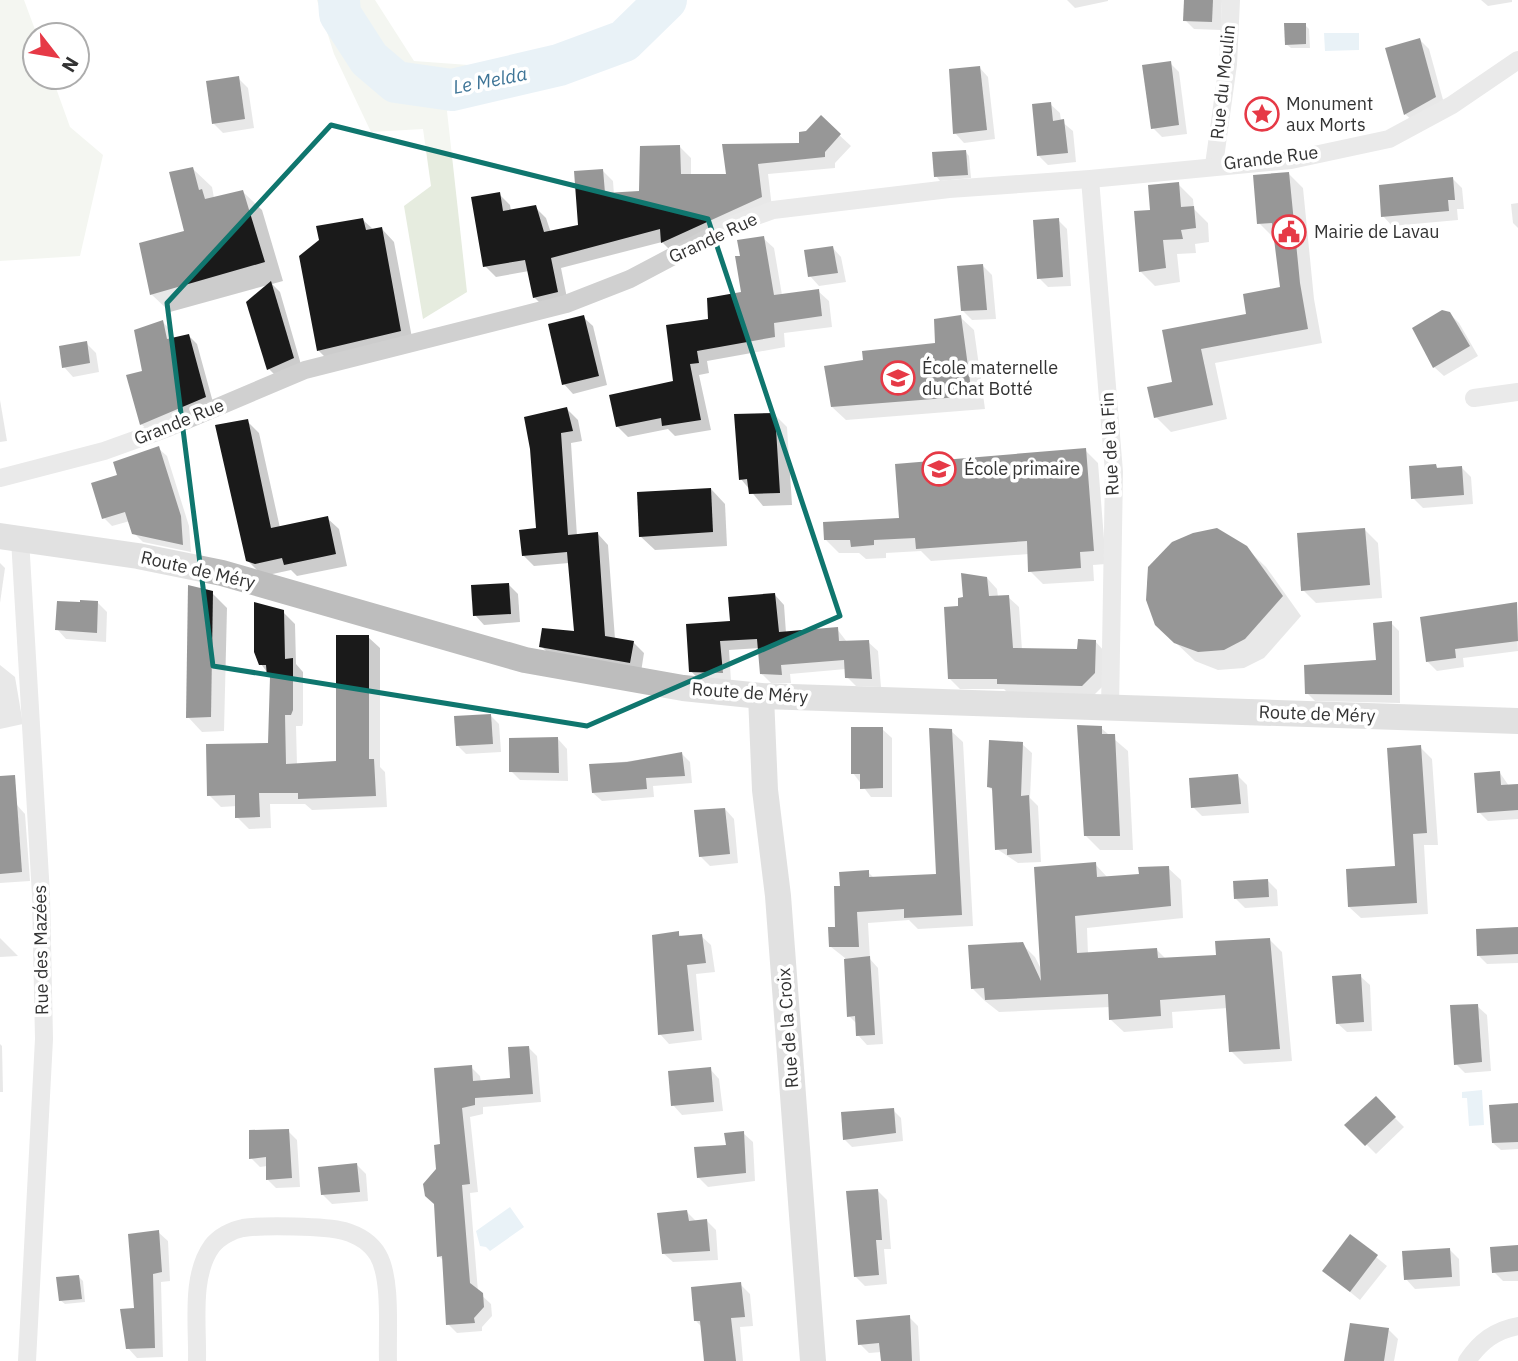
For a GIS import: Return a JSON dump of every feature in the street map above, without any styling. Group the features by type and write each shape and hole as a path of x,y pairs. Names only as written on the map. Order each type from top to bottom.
{"main road":[{"name":"Route de Méry","path":"10,537 138,556 222,573 525,660 676,687 761,695 1518,721"},
{"name":"Rue de la Croix","path":"761,695 765,790 778,896 813,1361"}],"street":[{"name":"Rue du Moulin","path":"1214,165 1228,64 1231,0"},
{"name":"Grande Rue","path":"0,478 117,446 306,370 566,304 630,279 734,223 773,210 949,188 1090,179 1214,165 1291,160 1389,138 1452,105 1518,60"},
{"name":"Rue de la Fin","path":"1090,179 1114,472 1110,709"},
{"path":"1474,398 1518,392"},
{"name":"Rue des Mazées","path":"10,537 41,895 44,1039 26,1361"},
{"path":"197,1361 199,1282 205,1260 212,1245 224,1234 243,1228 342,1230 370,1244 379,1257 384,1273 388,1361"},
{"path":"1467,1361 1478,1345 1502,1329 1518,1326"}],"highlighted area":[{"path":"331,125 708,219 840,616 587,726 213,666 167,303"}],"shaded area":[{"path":"0,0 24,0 32,21 21,21 21,91 57,91 70,127 103,155 80,256 0,261"},
{"path":"317,0 375,0 414,61 496,67 447,111 467,292 423,319 404,206 431,186 423,129 371,132 334,54"}],"water":[{"path":"1324,33 1359,33 1359,50 1325,51"},
{"path":"1482,1090 1484,1125 1469,1126 1467,1098 1462,1098 1462,1092"},
{"path":"510,1207 524,1227 490,1251 480,1246 476,1231"}],"building":[{"path":"1184,0 1213,0 1212,22 1183,21"},
{"path":"1284,23 1306,23 1306,44 1285,45"},
{"path":"1420,38 1436,97 1404,115 1385,48"},
{"path":"1171,61 1179,125 1151,129 1142,65"},
{"path":"980,66 987,130 953,134 949,69"},
{"path":"239,76 245,119 212,124 206,81"},
{"path":"1051,102 1053,121 1064,119 1068,153 1037,156 1032,104"},
{"path":"821,115 841,134 825,152 825,157 758,164 762,197 661,243 660,229 551,258 558,292 533,298 525,260 483,267 471,197 500,192 503,211 536,205 544,232 578,225 574,171 603,169 605,193 639,191 640,146 680,145 681,174 726,174 722,144 799,143 799,132 806,131"},
{"path":"966,150 968,175 934,177 932,152"},
{"path":"193,167 199,190 202,189 205,199 243,190 265,262 150,295 139,243 184,231 169,172"},
{"path":"1289,172 1300,283 1308,329 1201,349 1213,405 1154,418 1147,387 1172,382 1162,330 1246,314 1243,294 1280,287 1272,223 1257,224 1253,175"},
{"path":"1453,177 1455,200 1448,200 1449,211 1381,217 1379,185"},
{"path":"1179,182 1181,207 1194,206 1196,228 1181,230 1183,239 1163,240 1166,268 1139,272 1134,211 1150,210 1148,185"},
{"path":"363,218 366,230 382,227 401,331 317,351 299,256 319,240 316,226"},
{"path":"1059,218 1063,277 1037,279 1033,220"},
{"path":"764,236 774,295 819,289 822,316 774,323 775,337 697,351 699,363 690,364 701,420 662,426 661,418 616,427 609,395 673,381 666,325 708,319 707,298 741,292 735,256 740,256 737,240"},
{"path":"833,246 838,273 808,277 804,250"},
{"path":"983,264 987,310 961,311 957,266"},
{"path":"271,281 294,358 267,370 246,302"},
{"path":"1442,310 1450,312 1470,346 1433,368 1412,328"},
{"path":"584,315 599,376 562,385 548,324"},
{"name":"École maternelle du Chat Botté","path":"961,315 972,396 831,407 824,366 863,360 862,351 935,343 934,319"},
{"path":"163,320 167,339 189,334 206,397 140,425 126,375 142,371 134,330"},
{"path":"87,341 90,363 62,368 59,346"},
{"path":"567,407 573,431 561,433 568,535 598,532 605,636 634,641 630,663 539,647 542,628 574,631 567,552 522,556 519,530 536,528 530,449 524,417"},
{"path":"775,413 780,493 749,494 747,479 739,480 734,414"},
{"path":"248,419 271,528 328,516 336,554 284,565 282,558 255,564 246,561 215,425"},
{"path":"159,446 181,516 183,545 132,534 125,512 102,519 91,483 117,475 113,462"},
{"path":"1086,448 1094,551 1080,552 1081,568 1028,572 1027,541 916,549 915,538 874,540 874,545 851,547 850,540 824,540 823,522 899,518 895,464"},
{"path":"1436,464 1437,468 1462,466 1464,495 1411,499 1409,466"},
{"path":"711,488 713,532 639,537 637,492"},
{"path":"1217,528 1247,546 1283,596 1245,639 1224,650 1198,652 1174,643 1155,625 1146,600 1148,567 1172,542 1193,533"},
{"path":"1365,528 1370,585 1301,591 1297,533"},
{"path":"961,573 987,577 989,596 1009,595 1013,648 1077,649 1078,639 1096,640 1095,673 1082,686 997,684 997,679 948,679 944,607 958,606 958,598 963,597"},
{"path":"509,583 511,614 473,616 471,585"},
{"path":"188,585 213,591 211,717 186,718"},
{"path":"775,593 779,632 838,627 839,641 869,640 872,679 845,678 844,660 781,665 782,675 760,674 757,639 720,641 723,673 689,672 686,624 730,621 728,597"},
{"path":"57,601 98,601 97,633 55,630"},
{"path":"254,602 284,610 285,659 293,658 293,710 291,715 285,715 286,764 336,761 336,635 369,635 369,759 374,759 376,796 298,799 298,793 259,793 260,817 235,818 235,795 207,796 206,744 268,743 270,677 267,677 266,665 259,665 254,652"},
{"path":"1517,602 1518,641 1455,649 1456,658 1426,662 1420,617"},
{"path":"1392,621 1392,695 1305,694 1304,665 1376,660 1373,623"},
{"path":"491,714 493,744 456,746 454,716"},
{"path":"1077,725 1102,726 1102,734 1115,734 1120,836 1084,836"},
{"path":"851,727 883,727 883,788 860,789 860,774 851,774"},
{"path":"929,728 952,729 962,915 904,918 904,909 857,912 859,947 829,947 828,927 835,927 834,886 840,886 839,872 869,870 869,877 936,874"},
{"path":"558,737 559,773 509,772 509,738"},
{"path":"989,740 1023,742 1021,796 1029,795 1032,853 1007,855 1007,849 995,850 992,788 987,787"},
{"path":"1421,745 1427,833 1413,834 1417,903 1348,907 1346,869 1395,866 1387,748"},
{"path":"682,752 685,776 646,778 647,789 592,793 589,764 627,762"},
{"path":"1500,771 1501,785 1518,784 1518,810 1477,813 1474,773"},
{"path":"1238,774 1241,804 1191,808 1189,778"},
{"path":"15,775 22,872 0,874 0,776"},
{"path":"725,808 730,854 699,857 694,810"},
{"path":"1096,862 1097,877 1139,874 1138,867 1169,866 1171,906 1075,916 1077,953 1157,948 1158,958 1216,955 1215,941 1270,938 1280,1049 1229,1052 1225,995 1160,1000 1161,1016 1109,1020 1108,994 985,1000 984,988 971,989 968,945 1023,942 1041,981 1034,867"},
{"path":"1268,879 1269,897 1234,899 1233,881"},
{"path":"1518,927 1518,954 1477,956 1476,929"},
{"path":"679,931 679,936 702,934 706,963 687,965 694,1031 658,1035 652,935"},
{"path":"870,956 875,1035 856,1036 855,1016 847,1017 844,959"},
{"path":"1361,974 1364,1022 1336,1024 1332,976"},
{"path":"1478,1004 1482,1062 1454,1065 1450,1005"},
{"path":"529,1046 533,1094 475,1098 475,1105 462,1108 470,1184 462,1185 470,1283 483,1293 484,1307 474,1318 475,1323 446,1325 442,1256 437,1257 434,1204 425,1196 423,1184 436,1169 434,1145 440,1144 434,1068 472,1065 473,1081 510,1078 508,1047"},
{"path":"711,1067 714,1102 671,1106 668,1071"},
{"path":"1376,1096 1396,1117 1365,1146 1344,1125"},
{"path":"1518,1103 1518,1142 1492,1143 1489,1105"},
{"path":"894,1108 896,1133 843,1140 841,1112"},
{"path":"289,1129 292,1178 266,1180 266,1157 249,1159 249,1130"},
{"path":"744,1131 746,1173 697,1178 694,1147 726,1145 724,1133"},
{"path":"357,1163 360,1192 321,1195 318,1167"},
{"path":"878,1189 882,1240 876,1240 879,1275 854,1277 846,1191"},
{"path":"687,1210 689,1221 707,1219 710,1251 662,1254 657,1213"},
{"path":"159,1230 162,1272 153,1274 155,1348 126,1349 120,1309 134,1308 128,1234"},
{"path":"1350,1234 1378,1255 1350,1292 1322,1271"},
{"path":"1518,1245 1518,1271 1492,1273 1490,1247"},
{"path":"1450,1248 1452,1277 1404,1280 1402,1251"},
{"path":"79,1275 82,1299 59,1301 56,1277"},
{"path":"741,1282 745,1317 731,1318 736,1361 704,1361 700,1321 694,1321 691,1287"},
{"path":"910,1315 912,1361 881,1361 879,1343 858,1345 856,1320"},
{"path":"1350,1323 1389,1328 1384,1361 1344,1361"}],"waterway":[{"name":"Le Melda","path":"339,0 340,14 369,59 396,82 452,90 559,65 624,41 666,0"}],"place":[{"name":"Monument aux Morts","path":"1262,114"},
{"name":"Mairie de Lavau","path":"1289,232"},
{"name":"École maternelle du Chat Botté","path":"898,378"},
{"name":"École primaire","path":"939,469"}]}
